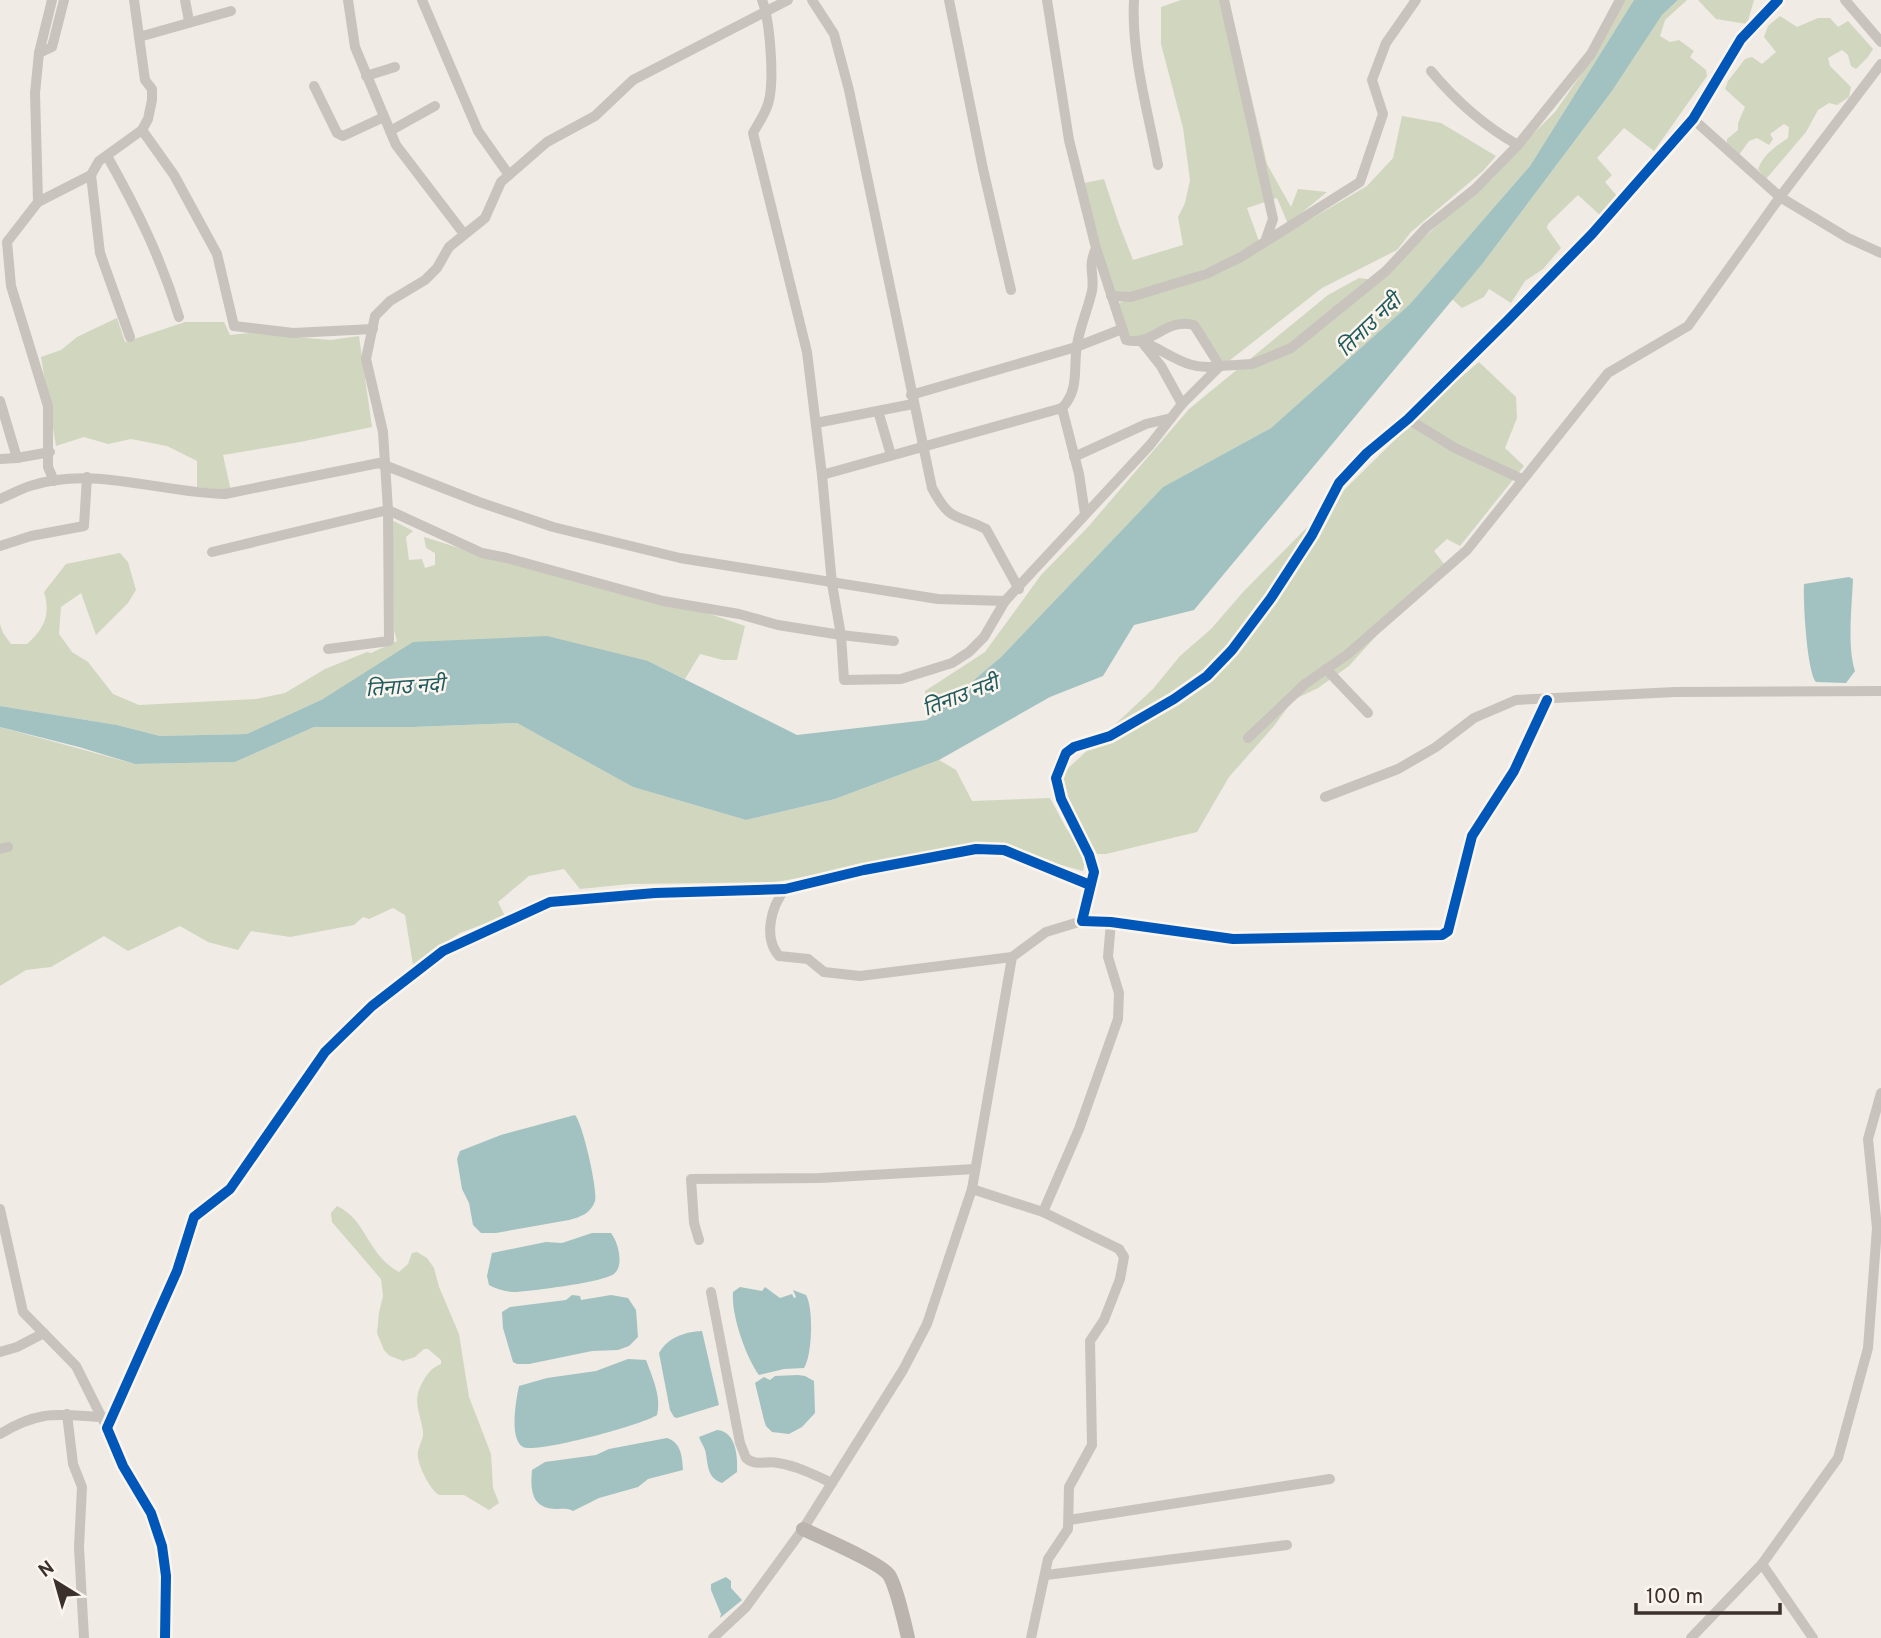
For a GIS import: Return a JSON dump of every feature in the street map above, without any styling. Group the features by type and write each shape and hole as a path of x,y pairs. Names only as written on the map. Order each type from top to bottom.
{"street":[{"path":"38,202 35,93 39,53 52,0"},
{"path":"39,53 52,47 64,0"},
{"path":"54,481 48,467 48,406 5,288 7,242 38,202 91,175 99,161 142,130 148,119 152,89 145,80 134,0"},
{"path":"185,0 189,21"},
{"path":"348,0 355,47 396,145 464,234"},
{"path":"422,0 478,131 509,175"},
{"path":"762,0 767,12 771,63 769,103 753,134 807,352 844,680 901,679 952,663 969,652 984,637 1005,601 1150,445 1182,404 1220,366"},
{"path":"328,649 389,641 388,510 383,432 366,359 375,316 383,307 425,280 437,268 449,247 485,218 501,182 547,142 595,116 633,80 788,0"},
{"path":"812,0 834,34 849,90 932,488 944,509 956,518 986,529 1019,589"},
{"path":"949,0 1011,290"},
{"path":"1047,0 1069,140 1096,248 1126,340 1141,341 1174,323 1185,322 1194,325 1220,366"},
{"path":"1134,0 1133,22 1137,52 1158,164"},
{"path":"1224,0 1273,219 1265,240"},
{"path":"1111,296 1131,297 1206,274 1241,257 1360,181 1383,114 1372,80 1386,43 1416,0"},
{"path":"1141,341 1163,349 1185,364 1204,369 1252,364 1291,348 1386,271 1426,228 1475,189 1518,145 1591,54 1620,0"},
{"path":"1082,921 1094,872 1089,855 1061,799 1056,778 1066,753 1074,747 1110,736 1174,699 1207,676 1232,650 1271,598 1312,535 1339,483 1367,453 1408,419 1592,234 1693,118 1741,39 1778,0"},
{"path":"1845,0 1881,42"},
{"path":"139,37 231,11"},
{"path":"1248,738 1306,684 1348,654 1466,550 1608,373 1688,326 1780,197 1881,64"},
{"path":"366,76 395,67"},
{"path":"1431,71 1453,98 1497,134 1518,145"},
{"path":"314,86 337,133 343,136 384,117"},
{"path":"390,131 435,106"},
{"path":"1693,118 1780,197 1848,238 1881,253"},
{"path":"142,130 174,175 217,254 234,326 293,333 373,330"},
{"path":"107,156 144,221 165,271 179,317"},
{"path":"91,175 100,253 130,337"},
{"path":"822,475 1062,408 1071,399 1075,380 1076,347 1093,289 1090,261 1096,248"},
{"path":"816,423 878,411 1076,347 1122,329"},
{"path":"1141,341 1161,366 1182,404"},
{"path":"0,401 17,458"},
{"path":"1062,408 1085,514"},
{"path":"878,411 891,455"},
{"path":"1074,457 1146,424 1171,418"},
{"path":"1408,419 1455,447 1522,479"},
{"path":"0,459 50,452"},
{"path":"0,499 30,485 87,477 202,494 225,494 379,463 479,502 554,527 680,558 938,599 1005,601"},
{"path":"0,546 31,536 84,526 87,477"},
{"path":"212,552 388,510 482,553 663,601 841,635 894,641"},
{"path":"1326,669 1368,713"},
{"path":"1325,797 1398,769 1436,747 1474,718 1516,700 1675,692 1881,691"},
{"path":"785,889 775,902 771,922 774,949 779,956 808,960 824,972 860,976 1013,957 1046,932 1082,921 1111,922 1233,939 1445,933 1448,931 1472,836 1514,771 1547,700"},
{"path":"105,1422 177,1271 194,1217 230,1189 325,1052 372,1006 443,951 550,902 655,893 785,889 864,870 976,849 1004,850 1090,885"},
{"path":"1043,1212 1079,1129 1118,1019 1119,993 1108,957 1111,922"},
{"path":"713,1638 746,1607 803,1529 903,1370 927,1324 972,1188 1013,957"},
{"path":"1691,1638 1762,1564 1838,1458 1868,1348 1877,1228 1868,1139 1881,1093"},
{"path":"699,1240 694,1223 691,1179 820,1178 975,1169"},
{"path":"972,1188 1043,1212 1119,1249 1124,1256 1120,1279 1104,1320 1090,1340 1093,1440 1069,1487 1066,1535 1048,1559 1031,1638"},
{"path":"0,1209 23,1312 76,1366 105,1422 123,1466 151,1513 162,1546 166,1576 165,1638"},
{"path":"711,1292 740,1443 746,1458 758,1463 785,1464 831,1483"},
{"path":"0,1352 17,1347 44,1333"},
{"path":"0,1434 41,1415 67,1414 105,1422"},
{"path":"67,1414 73,1464 82,1487 79,1547 84,1638"},
{"path":"1069,1520 1330,1479"},
{"path":"803,1529 879,1564 890,1576 908,1638"},
{"path":"1046,1575 1287,1545"},
{"path":"1762,1564 1813,1638"}],"green space":[{"path":"1181,0 1229,0 1267,164 1291,207 1298,189 1327,192 1288,224 1277,198 1247,208 1259,241 1188,275 1138,291 1113,294 1084,183 1104,179 1133,260 1183,245 1178,217 1185,203 1190,180 1183,128 1161,44 1161,7"},
{"path":"1623,0 1634,0 1530,166 1410,304 1271,428 1163,487 1001,657 927,720 925,691 985,652 1041,575 1088,527 1189,409 1328,295 1359,278 1374,280 1492,179 1555,112 1580,76"},
{"path":"1678,0 1687,0 1665,20 1660,36 1670,42 1679,40 1694,51 1690,57 1706,70 1707,76 1654,151 1624,128 1597,158 1612,175 1605,182 1617,196 1601,216 1578,195 1548,224 1547,228 1561,248 1543,269 1525,281 1511,303 1489,289 1484,297 1462,308 1452,299 1483,263 1612,91 1662,15"},
{"path":"1698,0 1754,0 1747,24 1716,19"},
{"path":"1780,16 1797,27 1818,18 1830,18 1838,27 1848,21 1873,49 1856,69 1851,66 1848,55 1842,50 1828,58 1830,66 1851,87 1849,97 1837,105 1829,103 1818,110 1806,132 1766,179 1758,169 1760,164 1774,148 1788,138 1789,127 1784,124 1770,134 1773,139 1769,145 1757,138 1749,141 1739,155 1727,144 1727,139 1738,130 1745,107 1725,89 1745,59 1752,57 1762,64 1776,52 1764,37 1768,26"},
{"path":"1402,116 1441,123 1496,156 1483,171 1411,232 1397,250 1322,288 1225,364 1197,322 1130,340 1119,303 1248,256 1367,186 1393,158"},
{"path":"117,318 125,342 185,322 224,322 230,335 249,333 331,340 359,336 372,427 223,455 231,491 197,487 197,461 167,446 131,439 108,444 84,437 56,446 41,357 61,350 77,337"},
{"path":"1479,362 1516,397 1517,418 1505,448 1524,466 1460,546 1447,539 1434,551 1448,569 1386,625 1349,666 1318,688 1293,700 1229,777 1197,832 1097,854 1073,816 1062,774 1153,689 1180,656 1211,629 1244,591 1347,487 1448,388"},
{"path":"392,520 413,531 406,537 409,560 422,559 425,568 435,565 435,553 426,548 424,537 745,626 737,660 723,660 700,654 685,679 648,661 323,699 247,734 160,736 117,725 0,706 0,624 11,644 27,644 42,627 46,615 44,592 66,564 120,553 128,562 136,590 128,603 96,635 81,593 61,607 59,634 72,652 88,662 113,694 139,705 256,699 285,693 325,669 397,641 394,630"},
{"path":"517,723 633,787 746,820 835,799 939,760 956,770 972,801 1050,798 1066,828 1086,856 1083,871 1032,857 1000,844 776,882 629,884 580,889 564,869 529,876 498,902 505,916 460,933 413,965 405,915 393,908 369,919 363,917 354,925 290,937 251,931 238,950 208,942 180,926 128,951 104,936 51,967 26,970 0,986 0,727 135,764 235,762 314,727"},
{"path":"337,1206 355,1220 388,1265 399,1272 408,1264 412,1253 417,1252 427,1258 434,1268 459,1334 469,1397 491,1454 493,1488 499,1503 489,1510 464,1495 439,1495 424,1476 418,1457 423,1434 418,1395 426,1377 441,1364 441,1360 428,1349 403,1361 390,1356 384,1350 377,1333 383,1296 381,1279 332,1222 331,1213"}],"water":[{"name":"तिनाउ नदी","path":"1634,0 1678,0 1662,15 1612,91 1483,263 1194,610 1134,625 1103,676 1050,697 939,760 835,799 746,820 633,787 517,723 314,727 235,762 135,764 0,727 0,706 117,725 160,736 247,734 323,699 413,642 547,636 648,661 797,735 927,720 1001,657 1163,487 1271,428 1410,304 1530,166"},
{"path":"1849,577 1853,579 1851,638 1855,671 1846,683 1816,682 1808,651 1804,584"},
{"path":"575,1115 586,1144 592,1172 595,1201 591,1209 569,1220 496,1233 481,1233 473,1225 469,1203 462,1189 457,1159 460,1151 501,1135"},
{"path":"592,1233 611,1233 619,1253 618,1269 615,1273 598,1280 568,1286 515,1292 489,1285 487,1276 492,1253 546,1242 562,1243"},
{"path":"740,1287 762,1291 765,1287 780,1298 792,1294 796,1297 793,1290 806,1295 811,1332 809,1354 804,1368 759,1375 745,1347 734,1312 733,1292"},
{"path":"572,1295 580,1296 581,1300 611,1295 628,1298 636,1310 638,1337 629,1346 618,1350 592,1351 529,1364 513,1362 503,1328 502,1312 510,1307 566,1300"},
{"path":"702,1331 719,1405 677,1418 670,1410 659,1353 667,1343 678,1336"},
{"path":"628,1359 646,1360 657,1394 657,1415 567,1443 532,1448 523,1447 519,1443 515,1419 519,1386 547,1378 596,1371"},
{"path":"798,1375 814,1381 815,1413 802,1427 789,1434 772,1432 766,1426 755,1383 764,1377 770,1380 775,1376"},
{"path":"717,1430 723,1431 732,1440 737,1459 737,1472 722,1483 710,1472 699,1437"},
{"path":"667,1438 678,1447 683,1470 648,1479 638,1487 599,1498 573,1511 542,1506 534,1497 532,1470 545,1462 596,1455 609,1449"},
{"path":"726,1577 731,1581 731,1588 742,1600 720,1618 711,1584"}],"cycle path":[{"path":"1547,700 1514,771 1472,836 1448,931 1442,935 1233,939 1111,922 1082,921 1094,872 1089,855 1061,799 1056,778 1066,753 1074,747 1110,736 1174,699 1207,676 1232,650 1271,598 1312,535 1339,483 1367,453 1408,419 1592,234 1693,119 1741,39 1778,0"},
{"path":"165,1638 166,1576 162,1546 151,1513 123,1466 107,1428 177,1271 194,1217 230,1189 325,1052 372,1006 443,951 550,902 655,893 785,889 864,870 976,849 1004,850 1090,885"}]}
